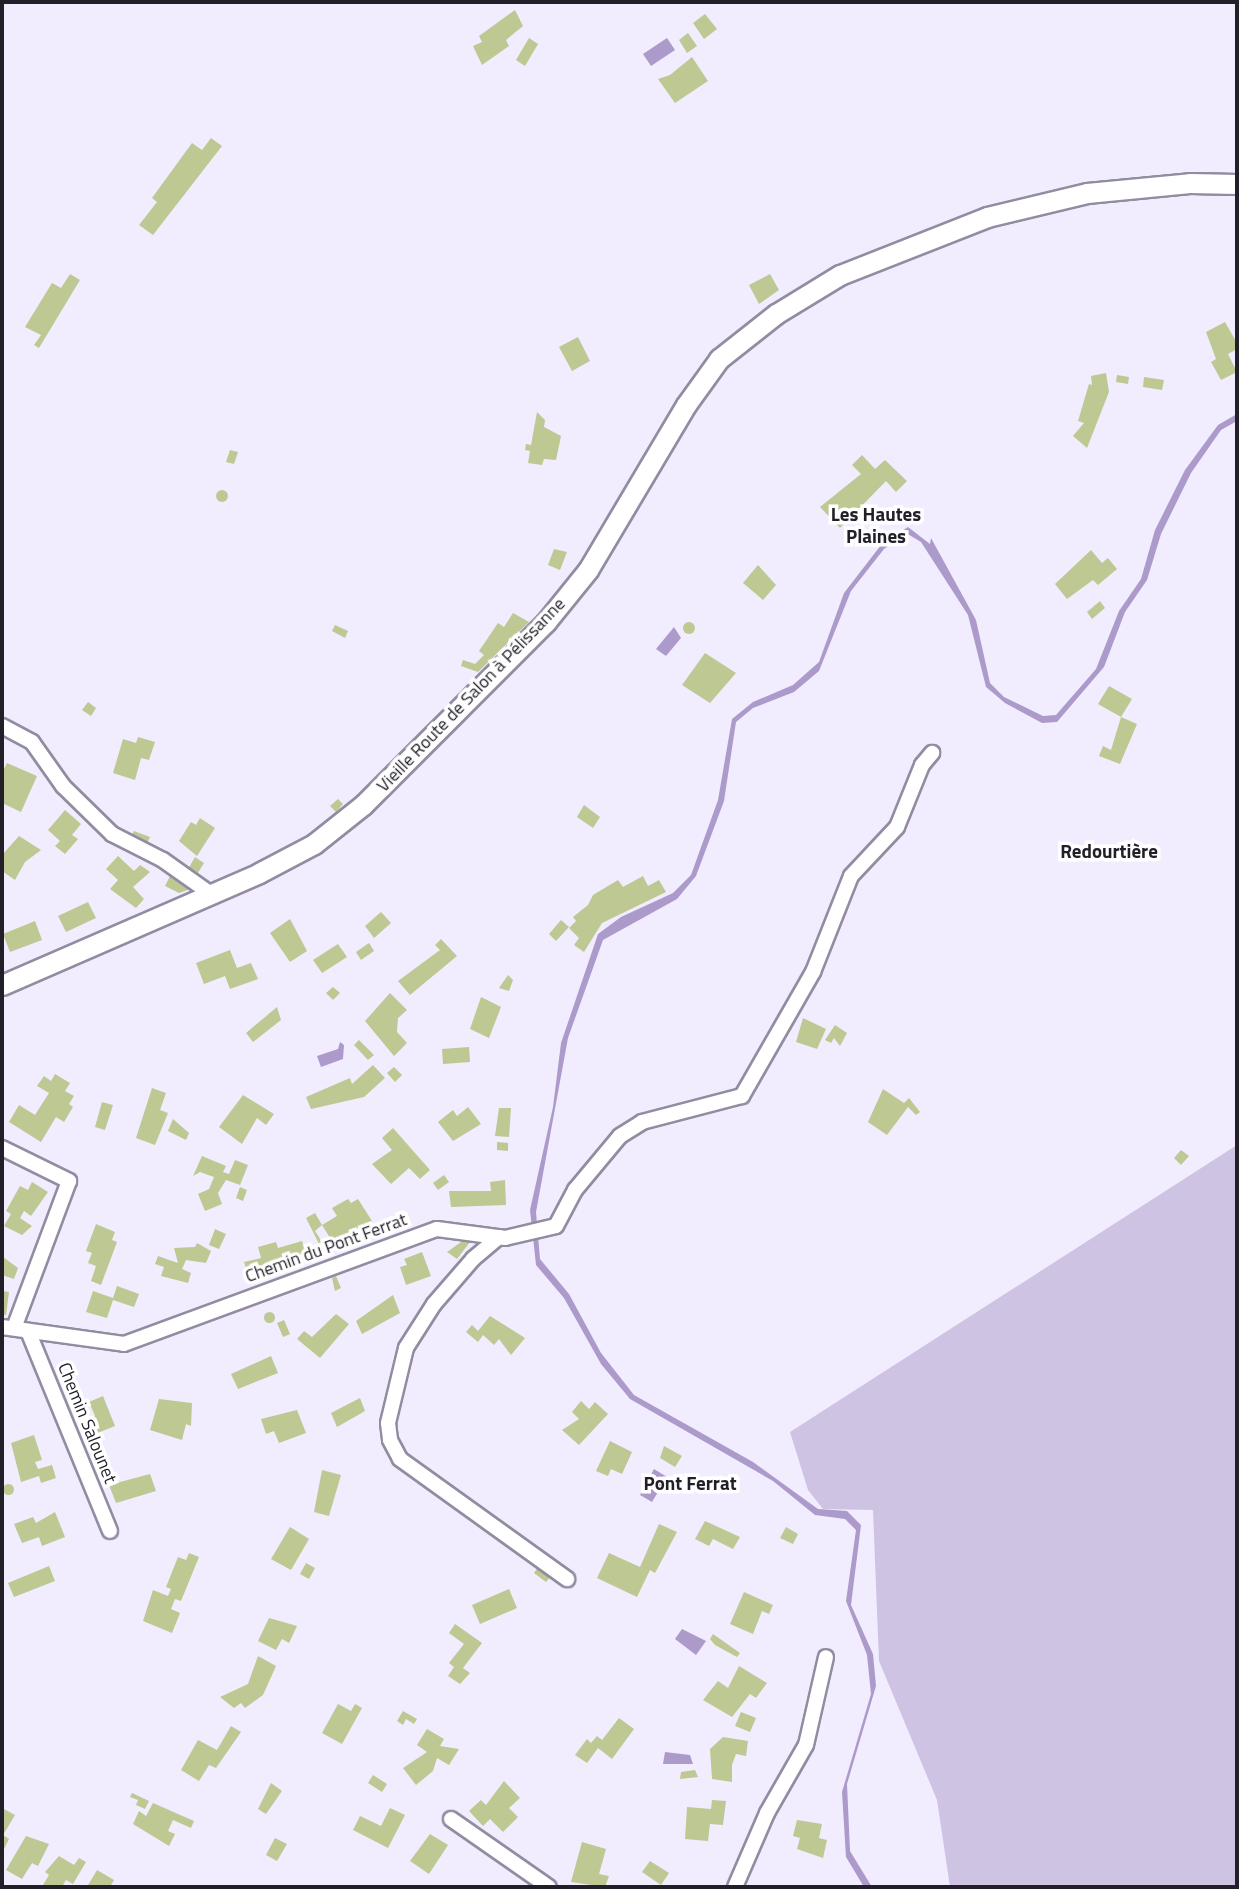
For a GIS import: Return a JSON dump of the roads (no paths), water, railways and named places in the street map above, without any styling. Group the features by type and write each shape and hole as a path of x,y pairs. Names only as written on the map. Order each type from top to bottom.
{"street":[{"name":"Vieille Route de Salon à Pélissanne","path":"2,985 211,894 314,844 363,805 546,622 588,570 686,405 719,359 776,314 840,275 987,217 1087,193 1190,183 1237,184"},
{"path":"2,726 32,742 63,786 112,834 163,860 211,894"},
{"name":"Chemin du Pont Ferrat","path":"14,1329 124,1344 405,1238 437,1229 499,1237 526,1235 542,1232 563,1219 575,1191 631,1129 642,1122 742,1096 813,972 851,876 897,827 922,765 932,753"},
{"path":"2,1148 69,1181 14,1329"},
{"path":"499,1237 473,1259 434,1304 406,1348 388,1423 390,1440 400,1459 567,1579"},
{"name":"Chemin Salounet","path":"14,1329 110,1531"},
{"path":"735,1887 767,1813 806,1745 826,1657"},
{"path":"451,1819 549,1887"}],"district":[{"name":"Les Hautes Plaines","path":"876,525"},
{"name":"Redourtière","path":"1109,851"},
{"name":"Pont Ferrat","path":"690,1483"}]}
